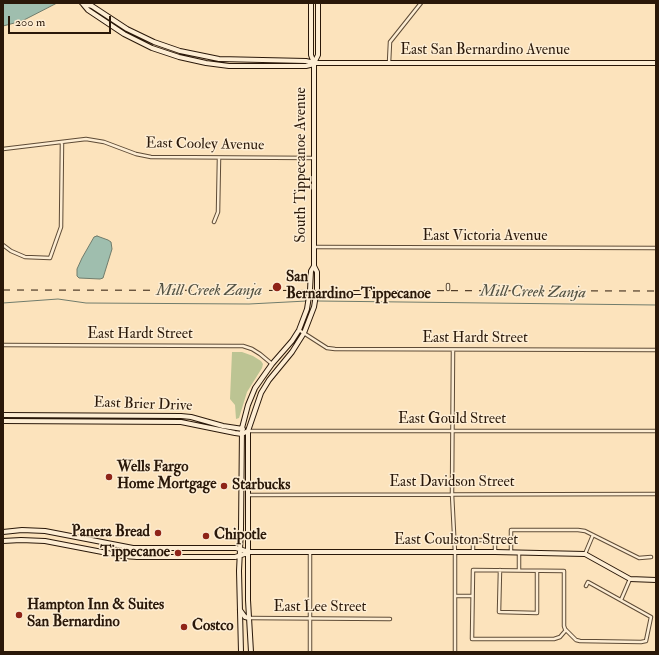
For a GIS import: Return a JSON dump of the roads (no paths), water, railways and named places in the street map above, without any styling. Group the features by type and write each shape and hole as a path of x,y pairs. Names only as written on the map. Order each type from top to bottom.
{"main road":[{"path":"82,3 92,6 133,32 166,47 206,57 236,60 306,61 314,63"},
{"path":"82,3 88,10 130,37 164,53 206,63 241,66 306,66 314,63"},
{"name":"South Tippecanoe Avenue","path":"241,652 240,550 242,428 252,396 263,376 285,350 299,330 307,309 310,296 311,272 314,266 314,63 311,55 311,3"},
{"name":"South Tippecanoe Avenue","path":"314,63 318,55 318,3"},
{"path":"130,37 133,32"},
{"name":"East San Bernardino Avenue","path":"314,63 656,63"},
{"name":"South Tippecanoe Avenue","path":"250,652 248,431 253,413 261,394 304,333 314,307 316,296 317,272 314,266"},
{"path":"272,364 278,368"},
{"name":"East Brier Drive","path":"3,415 181,416 191,417 223,426 242,428 248,431"},
{"name":"East Brier Drive","path":"3,421 181,422 242,434"},
{"path":"242,434 248,431"},
{"path":"3,532 22,530 45,531 133,548 236,548 249,552"},
{"path":"3,541 45,541 131,557 240,556 249,552"},
{"name":"East Coulston Street","path":"249,552 511,552 585,554 630,579 656,580"},
{"path":"240,610 245,617 249,618"}],"street":[{"path":"389,63 390,42 421,3"},
{"name":"East Cooley Avenue","path":"3,149 81,140 96,140 112,144 136,154 151,157 315,158"},
{"path":"3,245 11,251 25,257 50,258 61,231 62,142"},
{"path":"214,222 218,212 219,158"},
{"name":"East Victoria Avenue","path":"315,247 656,248"},
{"name":"East Hardt Street","path":"299,330 331,349 656,350"},
{"name":"East Hardt Street","path":"3,345 233,346 252,349 272,364"},
{"path":"453,350 452,494 455,652"},
{"name":"East Gould Street","path":"248,431 656,431"},
{"name":"East Davidson Street","path":"249,495 656,494"},
{"path":"511,552 511,530 578,530 585,531 639,558 651,558"},
{"path":"585,554 593,535"},
{"path":"473,552 473,540 494,540 495,552"},
{"path":"310,553 310,652"},
{"path":"519,553 519,570"},
{"path":"566,630 560,637 554,640 472,639 473,570 564,571 564,623 566,630 576,640 646,641 651,617 588,582 586,586"},
{"path":"500,570 500,612 537,613 537,571"},
{"path":"621,600 630,579"},
{"path":"455,596 472,596"},
{"name":"East Lee Street","path":"249,618 390,619"}],"waterway":[{"name":"Mill Creek Zanja","path":"3,303 58,299 86,303 249,304 307,301"},
{"name":"Mill Creek Zanja","path":"317,301 656,305"}],"railway":[{"path":"3,290 656,291"}],"place":[{"name":"San Bernardino–Tippecanoe","path":"277,287"},
{"name":"Wells Fargo Home Mortgage","path":"109,477"},
{"name":"Starbucks","path":"224,486"},
{"name":"Panera Bread","path":"158,533"},
{"name":"Chipotle","path":"206,536"},
{"name":"Tippecanoe","path":"178,553"},
{"name":"Hampton Inn & Suites San Bernardino","path":"19,615"},
{"name":"Costco","path":"184,627"}]}
